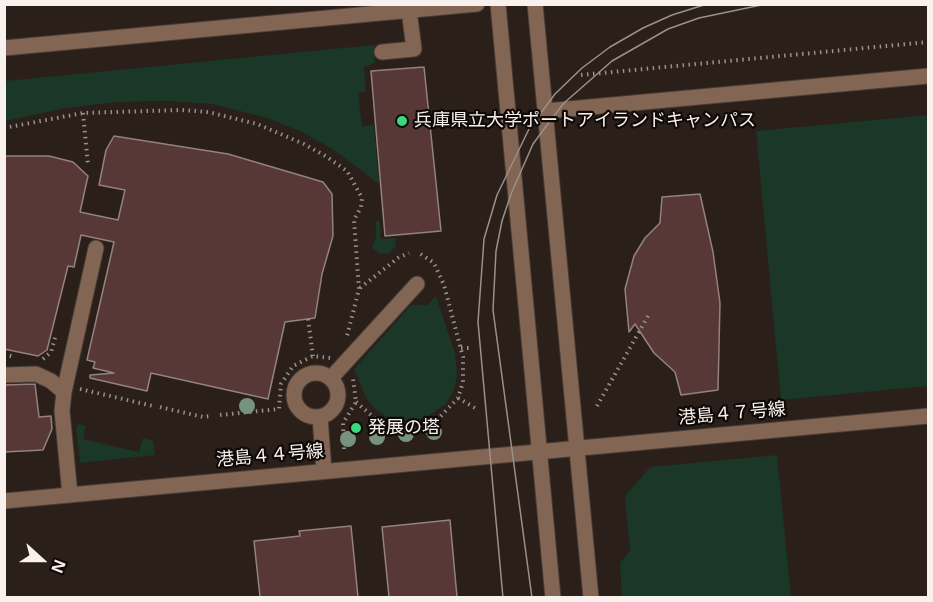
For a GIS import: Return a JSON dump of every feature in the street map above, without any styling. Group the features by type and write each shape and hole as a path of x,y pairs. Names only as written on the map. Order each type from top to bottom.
{"street":[{"path":"4,48 477,4"},
{"path":"498,4 553,597"},
{"path":"535,4 591,597"},
{"path":"382,52 414,49 410,10"},
{"path":"546,111 928,76"},
{"path":"70,495 62,411 65,386 96,248"},
{"path":"332,378 417,284"},
{"path":"312,373 326,374 332,378 338,389 338,401 331,412 320,417 307,416 294,399 296,386 312,373"},
{"path":"4,375 36,374 65,386"},
{"name":"港島４７号線","path":"540,451 928,416"},
{"path":"320,417 324,471"},
{"name":"港島４４号線","path":"4,501 540,451"}],"path":[{"path":"581,75 928,42"},
{"path":"4,128 82,113 156,109 208,112 257,124 304,144 327,157 347,171 362,198 361,207 354,220 359,289 351,312 346,342"},
{"path":"82,113 88,165"},
{"path":"359,289 398,258 409,253"},
{"path":"356,402 366,414 379,422 408,429 437,420 458,398 464,374 461,348 441,276 434,263 419,253"},
{"path":"597,406 648,316"},
{"path":"308,319 313,356"},
{"path":"35,361 51,352 56,334"},
{"path":"461,348 471,348"},
{"path":"332,359 339,350"},
{"path":"44,358 65,386 153,406"},
{"path":"458,398 475,408"},
{"path":"160,407 202,417 211,416"},
{"path":"220,415 279,409"},
{"path":"343,423 344,449"}],"green space":[{"path":"374,45 375,63 364,67 366,91 358,93 362,126 374,125 379,184 334,150 302,132 267,118 213,104 168,101 117,102 66,108 5,121 5,81"},
{"path":"928,115 928,386 781,400 756,131"},
{"path":"376,221 380,221 381,239 396,238 395,247 389,253 380,254 372,248 376,237"},
{"path":"436,296 455,353 457,375 454,390 446,404 427,417 404,421 389,418 376,410 366,398 354,369 411,305 427,305"},
{"path":"79,424 86,426 83,439 139,452 143,438 153,441 155,455 80,463 76,427"},
{"path":"777,455 791,597 622,597 620,563 630,551 625,496 650,467"}],"building":[{"name":"兵庫県立大学ポートアイランドキャンパス","path":"424,67 441,231 385,236 371,71"},
{"path":"114,136 228,154 323,182 332,194 333,236 322,274 315,318 285,322 268,399 151,373 147,391 90,378 90,375 114,373 93,368 95,362 87,360 114,242 81,235 74,267 68,266 47,350 38,356 4,349 4,156 49,156 73,162 88,176 80,212 118,220 125,190 99,185 106,150"},
{"path":"700,194 713,252 720,303 718,390 681,395 675,372 654,353 635,324 629,332 625,289 634,256 645,238 660,223 662,197"},
{"path":"35,384 39,417 51,416 52,429 43,450 4,452 4,385"},
{"path":"450,520 457,597 389,597 382,527"},
{"path":"351,526 358,597 260,597 254,541 300,536 299,531"}],"tram line":[{"path":"503,598 478,322 484,239 497,195 529,129 555,94 582,68 610,47 643,28 672,15 707,4"},
{"path":"532,598 493,310 496,251 502,221 511,194 533,144 547,125 564,103 612,61 668,29 699,18 766,4"}],"place":[{"name":"兵庫県立大学ポートアイランドキャンパス","path":"402,121"},
{"name":"発展の塔","path":"356,428"}]}
